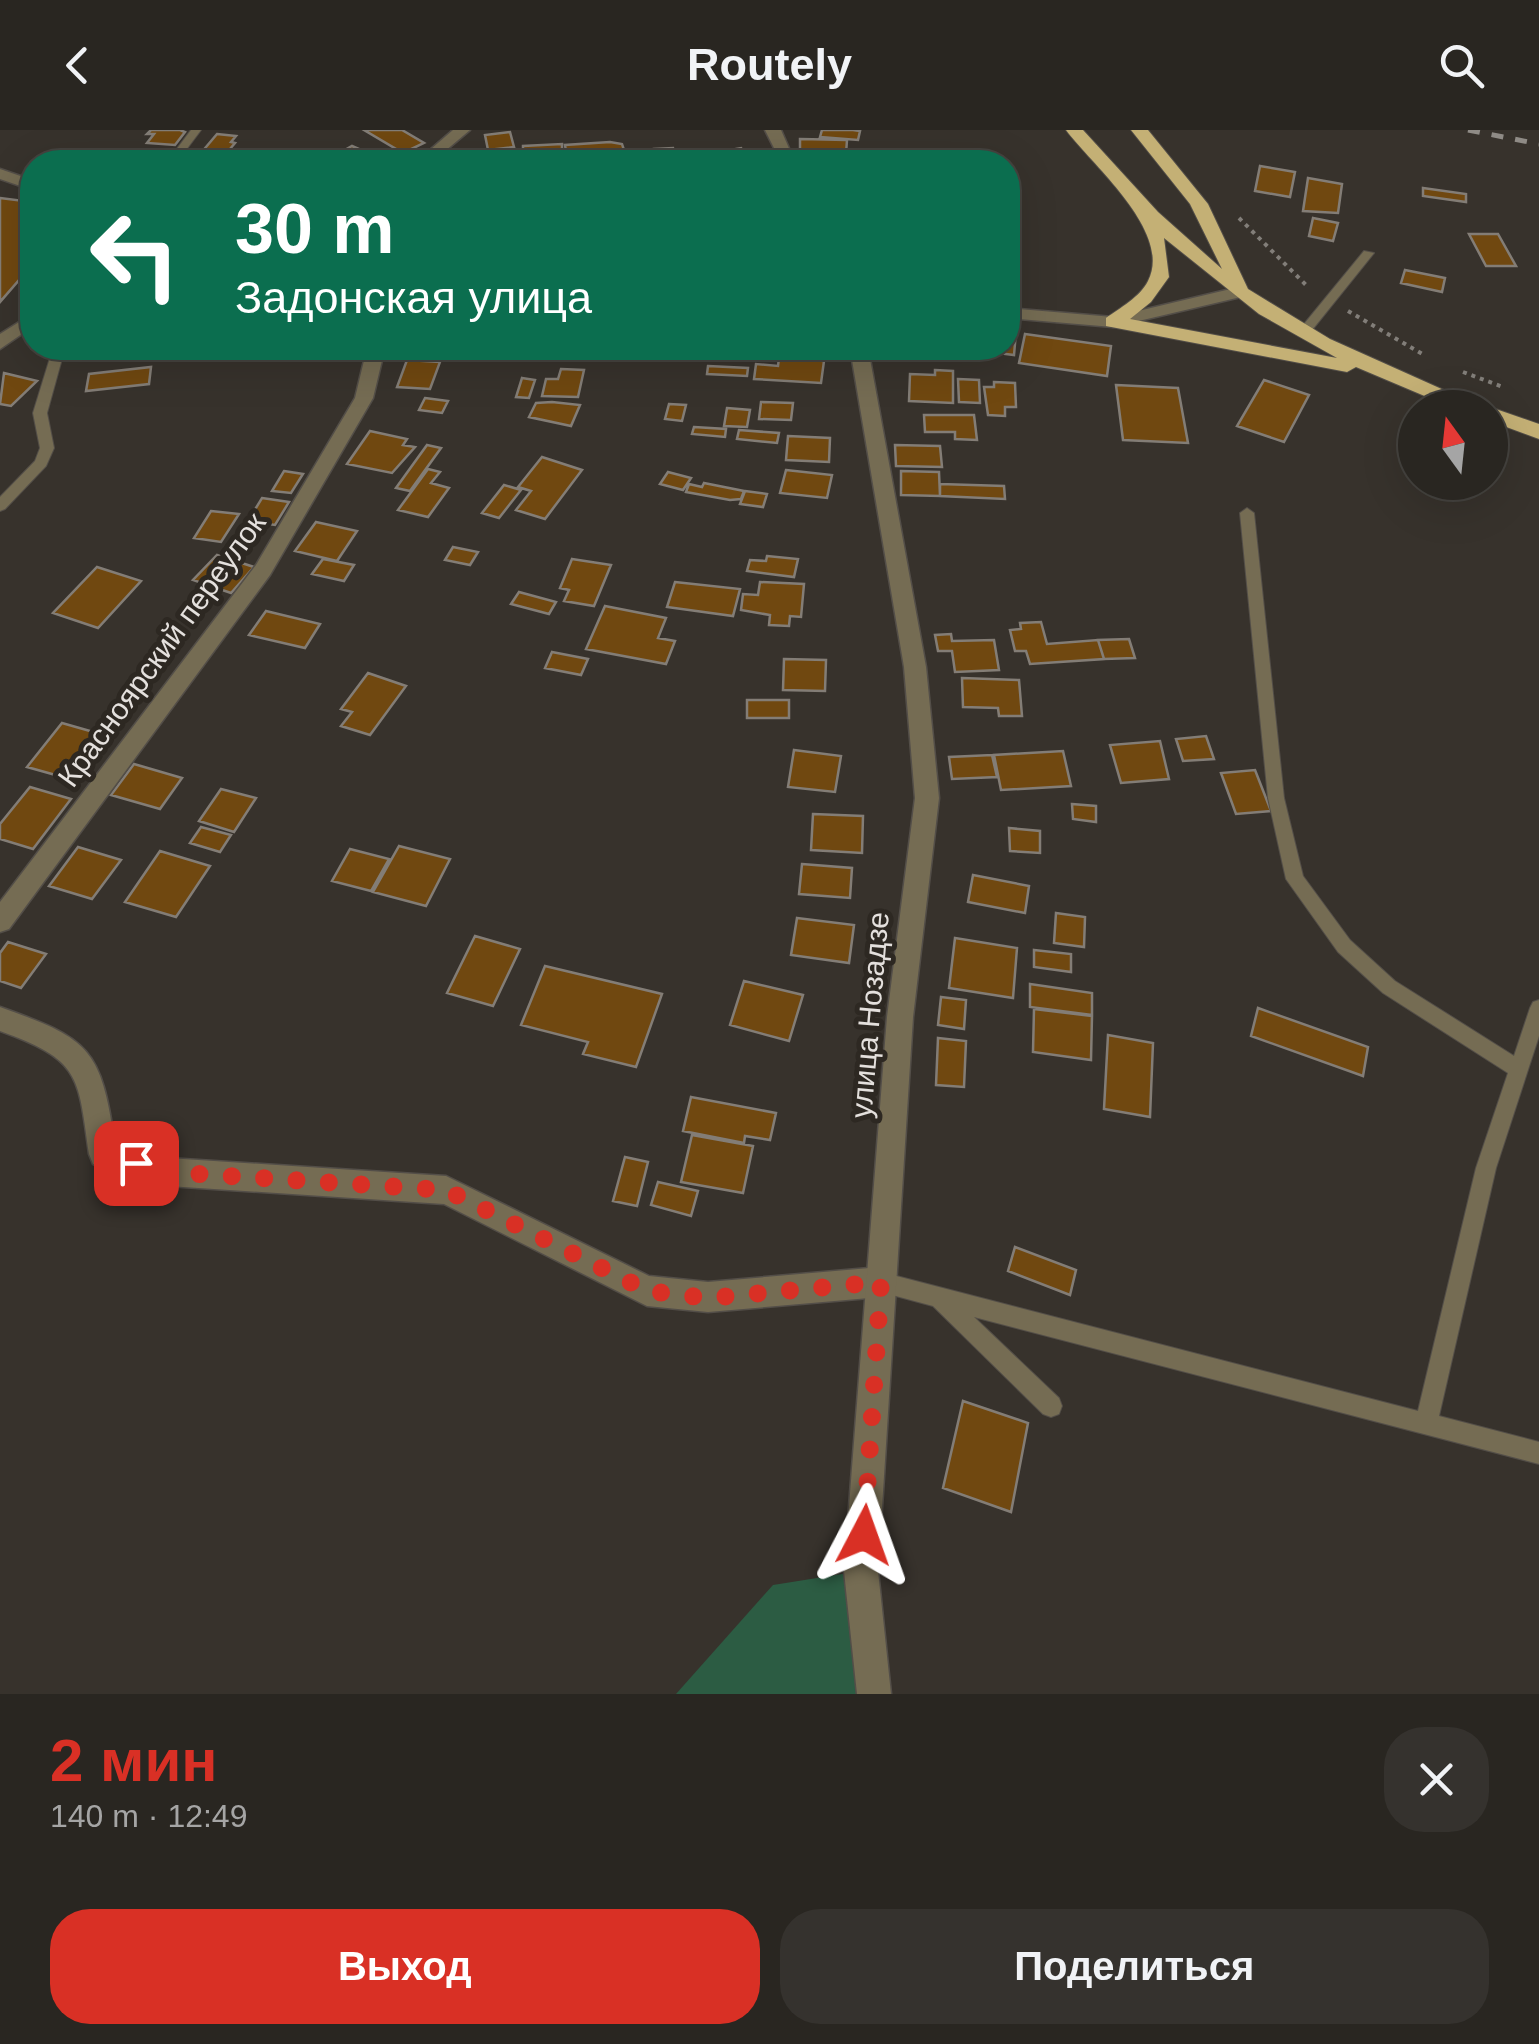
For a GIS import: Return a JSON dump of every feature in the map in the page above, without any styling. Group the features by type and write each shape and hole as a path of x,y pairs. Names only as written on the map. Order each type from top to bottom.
{"highway":[{"path":"1074,130 1142,209 1239,292 1304,332 1428,390"},
{"path":"1138,130 1200,200 1220,236 1239,292"},
{"path":"1113,322 1146,300 1159,285 1164,268 1142,209"},
{"path":"1113,322 1307,356 1408,382"},
{"path":"1508,421 1539,432"}],"street":[{"path":"438,150 462,130"},
{"path":"1020,315 1113,322 1239,292"},
{"name":"Красноярский переулок","path":"0,921 263,570 364,398 373,360"},
{"name":"улица Нозадзе","path":"861,360 915,667 926,798 900,1017 861,1572 874,1694"},
{"path":"0,1019 46,1034 78,1054 92,1082 103,1154 168,1172 446,1190 648,1291 708,1298 881,1282"}],"lane":[{"path":"1304,332 1368,253"},
{"path":"0,506 40,463 47,448 40,412 56,360"},
{"path":"1247,513 1276,798 1295,879 1344,946 1389,987 1519,1070"},
{"path":"1426,1424 1486,1168 1539,1008"},
{"path":"881,1282 1539,1453"},
{"path":"939,1297 1051,1406"}],"path":[{"path":"1349,312 1425,356"},
{"path":"1456,370 1506,388"}],"green space":[{"path":"861,1571 874,1694 676,1694 773,1585"}],"building":[{"path":"151,130 185,132 175,145 147,143 154,134 147,134"},
{"path":"364,130 402,130 424,143 398,150"},
{"path":"822,130 860,131 858,140 820,137"},
{"path":"510,132 514,147 488,150 485,135"},
{"path":"217,134 236,136 229,150 204,150"},
{"path":"800,139 847,140 846,150 800,150"},
{"path":"610,142 622,144 624,150 566,150 565,145"},
{"path":"562,144 562,149 523,150 523,146"},
{"path":"1260,166 1295,172 1290,197 1255,191"},
{"path":"1308,178 1342,184 1338,213 1303,211"},
{"path":"1423,188 1466,194 1466,202 1423,196"},
{"path":"0,198 20,200 20,279 0,302"},
{"path":"1313,218 1338,223 1333,241 1309,236"},
{"path":"1469,234 1498,234 1516,266 1486,266"},
{"path":"1405,270 1445,278 1442,292 1401,283"},
{"path":"1025,334 1111,346 1107,376 1019,363"},
{"path":"407,360 440,362 430,389 397,387"},
{"path":"779,360 824,361 821,383 754,379 756,364 778,366"},
{"path":"708,366 748,368 747,376 707,374"},
{"path":"151,367 149,384 86,391 89,374"},
{"path":"561,369 584,370 578,397 542,396 546,379 558,379"},
{"path":"935,370 953,371 953,403 909,401 910,374 935,375"},
{"path":"4,373 37,381 11,406 0,404"},
{"path":"522,378 535,380 529,398 516,397"},
{"path":"958,379 979,380 980,403 959,402"},
{"path":"1264,380 1309,395 1284,442 1237,426"},
{"path":"994,382 1015,383 1016,407 1005,407 1005,416 988,415 984,387 994,387"},
{"path":"1116,385 1178,388 1188,443 1123,440"},
{"path":"425,398 448,401 442,413 419,410"},
{"path":"761,402 793,403 791,420 759,419"},
{"path":"536,403 580,405 571,426 529,417"},
{"path":"669,404 686,405 682,421 665,419"},
{"path":"727,408 750,410 747,427 724,426"},
{"path":"924,415 974,415 977,440 955,439 955,432 925,432"},
{"path":"694,427 726,429 725,437 692,434"},
{"path":"739,430 779,433 777,443 737,439"},
{"path":"370,431 407,439 403,445 415,447 392,473 347,464"},
{"path":"788,436 830,438 829,462 786,460"},
{"path":"427,445 441,448 410,491 396,488"},
{"path":"895,445 940,446 942,467 896,466"},
{"path":"542,457 582,470 545,519 516,510 531,491 518,487"},
{"path":"428,469 440,472 431,483 449,488 428,517 398,510"},
{"path":"786,470 832,475 827,498 780,493"},
{"path":"284,471 303,474 291,493 272,491"},
{"path":"901,471 939,472 940,496 901,495"},
{"path":"668,472 691,478 683,490 660,484"},
{"path":"704,483 744,491 741,499 730,500 686,492 689,484 702,487"},
{"path":"940,484 1004,486 1005,499 940,496"},
{"path":"504,485 521,490 499,518 482,513"},
{"path":"745,491 767,494 763,507 740,504"},
{"path":"262,498 289,502 275,525 248,521"},
{"path":"211,511 239,514 221,542 194,538"},
{"path":"316,522 357,531 337,561 295,551"},
{"path":"453,547 478,552 470,565 445,560"},
{"path":"217,555 254,567 231,593 193,580"},
{"path":"767,556 798,559 794,577 747,571 750,560 766,561"},
{"path":"323,559 354,565 344,581 312,574"},
{"path":"572,559 611,565 594,606 564,601 569,590 560,588"},
{"path":"97,567 141,581 98,628 53,613"},
{"path":"675,582 740,589 733,616 667,607"},
{"path":"760,582 804,584 801,617 790,616 789,626 769,625 770,615 741,610 743,594 758,595"},
{"path":"519,592 556,602 549,614 511,604"},
{"path":"605,606 666,618 658,638 675,641 666,664 586,649"},
{"path":"266,611 320,624 305,648 249,635"},
{"path":"1041,622 1047,644 1098,640 1104,659 1030,664 1026,651 1015,651 1010,630 1021,629 1020,623"},
{"path":"951,634 952,641 994,640 999,670 955,672 952,651 938,651 935,635"},
{"path":"1129,639 1135,658 1104,659 1098,640"},
{"path":"552,652 588,659 581,675 545,668"},
{"path":"784,659 826,660 825,691 783,690"},
{"path":"368,673 406,686 370,735 341,726 352,712 341,709"},
{"path":"962,678 1019,680 1022,716 999,716 998,708 963,707"},
{"path":"747,700 789,700 789,718 747,718"},
{"path":"62,723 111,737 77,781 27,767"},
{"path":"1206,736 1214,759 1183,761 1176,739"},
{"path":"1160,741 1169,779 1121,783 1110,745"},
{"path":"794,750 841,756 835,792 788,787"},
{"path":"1063,751 1071,786 1001,790 994,755"},
{"path":"992,755 997,777 952,779 949,757"},
{"path":"134,764 182,778 160,809 111,795"},
{"path":"1255,770 1271,811 1236,814 1221,773"},
{"path":"30,787 71,799 33,849 0,839 0,824"},
{"path":"221,789 256,798 234,832 199,821"},
{"path":"1072,804 1096,806 1096,822 1073,819"},
{"path":"813,814 863,816 862,853 811,850"},
{"path":"201,827 231,835 220,852 190,843"},
{"path":"1009,828 1040,831 1040,853 1010,851"},
{"path":"399,846 450,859 426,906 373,892"},
{"path":"78,847 121,860 92,899 49,886"},
{"path":"350,849 389,859 371,891 332,881"},
{"path":"160,851 210,866 176,917 125,902"},
{"path":"802,864 852,868 850,898 799,894"},
{"path":"973,875 1029,886 1025,913 968,902"},
{"path":"1056,913 1085,917 1084,947 1054,943"},
{"path":"797,918 854,925 849,963 791,955"},
{"path":"475,936 520,949 493,1006 447,993"},
{"path":"955,938 1017,948 1013,998 949,988"},
{"path":"8,942 46,954 21,988 0,981 0,953"},
{"path":"1034,950 1071,954 1071,972 1034,967"},
{"path":"545,966 662,994 636,1067 583,1054 588,1042 521,1025"},
{"path":"744,981 803,995 789,1041 730,1025"},
{"path":"1030,984 1092,993 1092,1015 1030,1007"},
{"path":"941,997 966,1000 964,1029 938,1025"},
{"path":"1258,1008 1368,1047 1363,1076 1251,1036"},
{"path":"1034,1009 1092,1016 1091,1060 1033,1052"},
{"path":"1108,1035 1153,1043 1150,1117 1104,1109"},
{"path":"938,1038 966,1041 964,1087 936,1085"},
{"path":"691,1097 776,1113 770,1140 745,1136 744,1143 683,1131"},
{"path":"692,1135 753,1146 743,1193 681,1182"},
{"path":"625,1157 648,1162 637,1206 613,1201"},
{"path":"658,1182 698,1191 691,1216 651,1205"},
{"path":"1015,1247 1076,1270 1070,1295 1008,1271"},
{"path":"963,1401 1028,1423 1011,1512 943,1488"}],"railway":[{"path":"1468,130 1539,144"}],"route":[{"path":"136,1163 168,1172 446,1190 648,1291 708,1298 881,1282 864,1535"}]}
